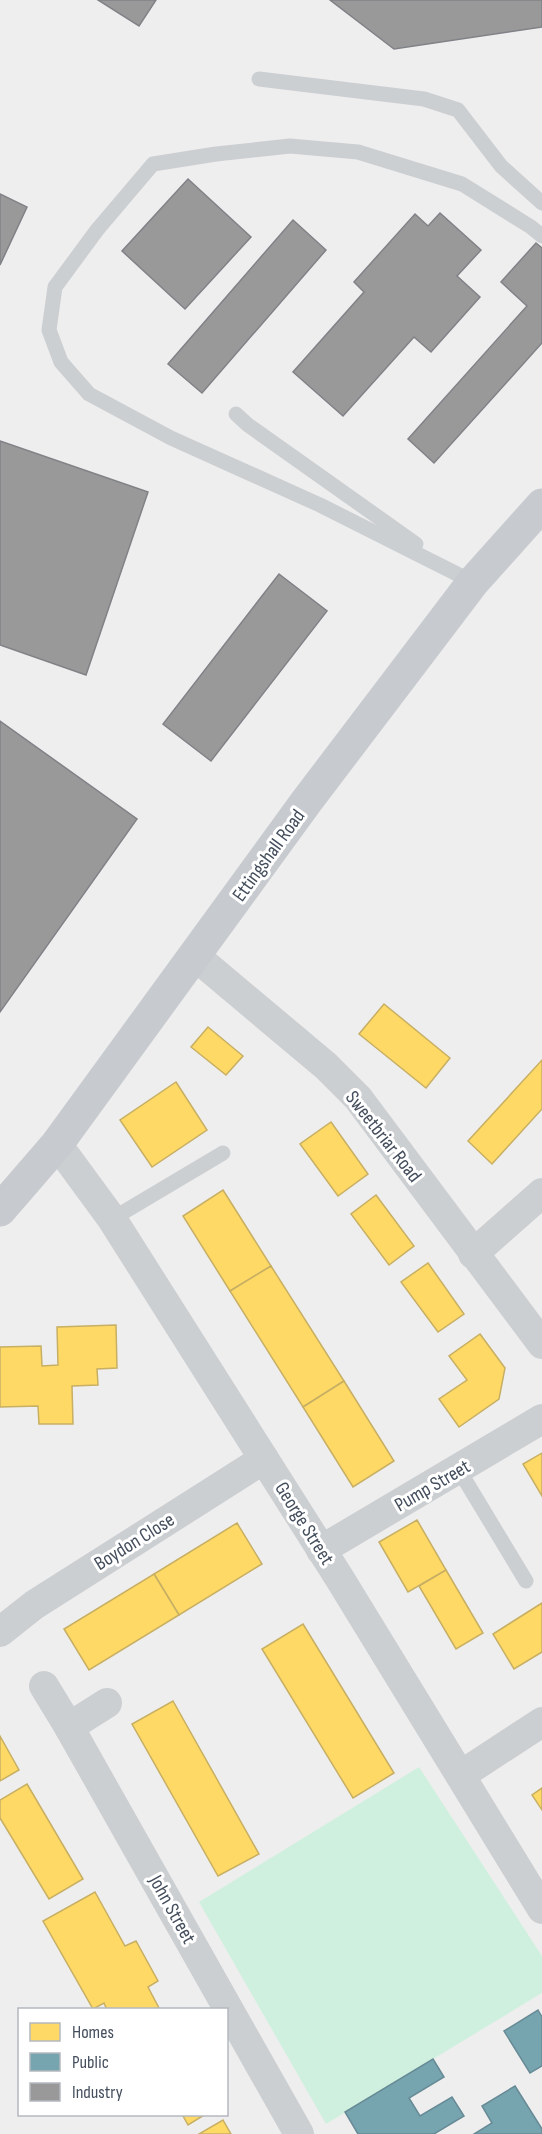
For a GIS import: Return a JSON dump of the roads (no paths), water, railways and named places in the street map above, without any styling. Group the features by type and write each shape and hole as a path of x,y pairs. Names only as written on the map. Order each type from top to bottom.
{"main road":[{"name":"Ettingshall Road","path":"0,1210 57,1144 306,802 473,582 542,505"}],"street":[{"name":"Sweetbriar Road","path":"195,956 326,1066 358,1098 542,1344"},
{"name":"George Street","path":"57,1144 112,1219 321,1550 542,1909"},
{"path":"473,1254 542,1193"},
{"name":"Pump Street","path":"321,1550 542,1419"},
{"name":"Boydon Close","path":"2,1626 264,1459"},
{"name":"John Street","path":"44,1686 227,2008"},
{"path":"69,1727 106,1703"},
{"path":"461,1775 542,1722"},
{"name":"John Street","path":"228,2010 298,2134"}],"lane":[{"path":"260,79 424,99 458,110 501,166 542,203"},
{"path":"473,582 320,505 171,438 89,394 61,362 49,330 55,287 97,230 153,164 290,146 358,152 462,184 542,236"},
{"path":"236,414 248,425 390,526 473,582"},
{"path":"112,1219 224,1153"},
{"path":"459,1470 526,1581"}]}
